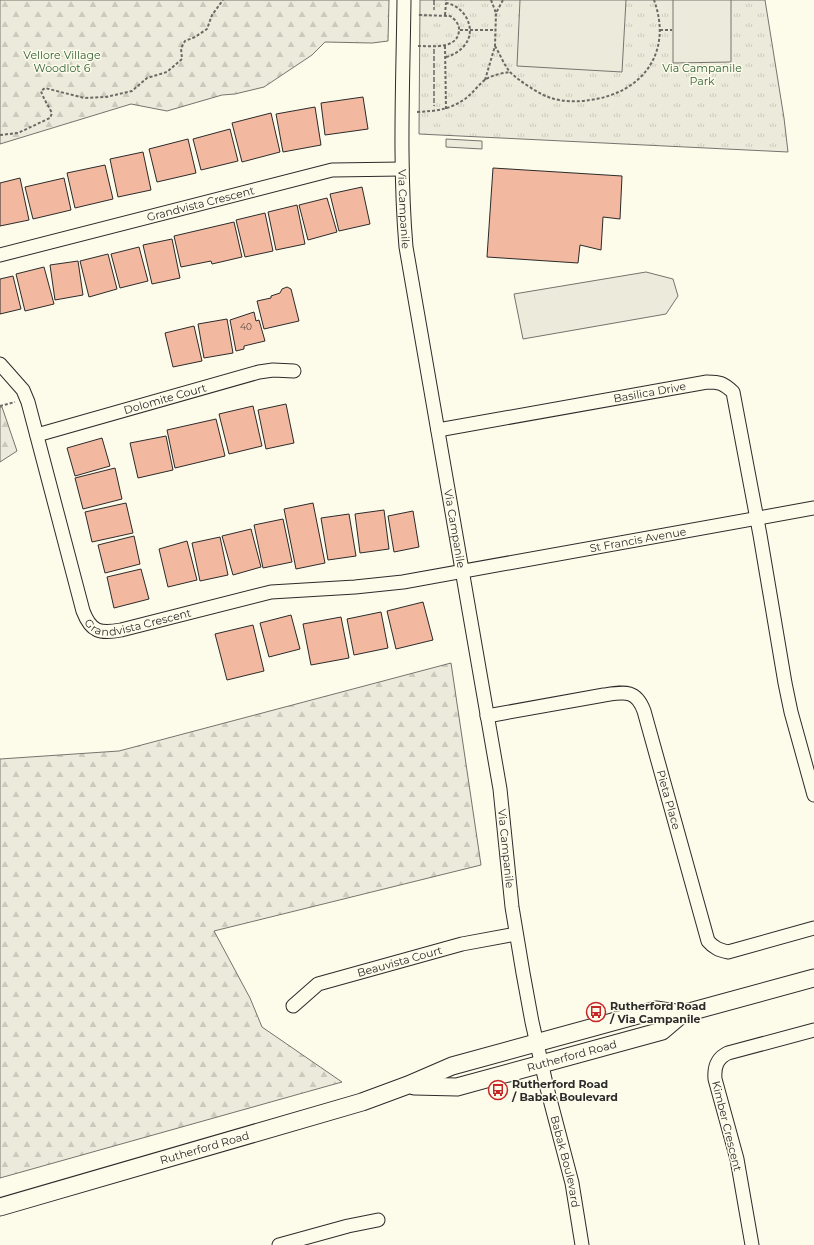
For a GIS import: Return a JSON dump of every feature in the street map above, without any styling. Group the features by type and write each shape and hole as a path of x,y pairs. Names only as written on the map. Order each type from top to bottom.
{"main road":[{"name":"Rutherford Road","path":"0,1207 362,1102 408,1085 452,1066 539,1054 656,1010 682,1014 814,978"}],"street":[{"name":"Via Campanile","path":"404,0 402,169 406,247 488,716 503,816 516,934 539,1054"},
{"name":"Grandvista Crescent","path":"0,255 332,170 402,169"},
{"name":"Grandvista Crescent","path":"0,364 23,390 28,402 83,611 87,622 94,630 108,632 121,630 271,592 385,584 462,571"},
{"name":"Dolomite Court","path":"37,435 259,372 273,370 294,371"},
{"name":"Basilica Drive","path":"438,430 707,382 719,382 733,392 756,518"},
{"name":"St Francis Avenue","path":"462,571 814,508"},
{"path":"756,518 786,690 814,795"},
{"name":"Pieta Place","path":"488,716 604,695 621,693 630,694 640,701 644,711 708,941 714,948 728,952 814,928"},
{"name":"Beauvista Court","path":"292,1006 318,984 462,944 516,934"},
{"name":"Kimber Crescent","path":"752,1245 737,1159 715,1079 714,1070 717,1062 722,1056 728,1053 814,1030"},
{"name":"Babak Boulevard","path":"539,1054 572,1183 582,1245"},
{"path":"279,1245 348,1226 378,1220"}],"path":[{"path":"0,135 18,133 50,118 52,112 40,91 45,88 84,98 106,97 132,92 147,78 167,72 182,59 181,48 185,41 195,37 207,29 212,14 223,0"},
{"path":"491,0 496,13"},
{"path":"485,80 495,46 494,30 496,13 503,0"},
{"path":"495,46 510,72 538,93 550,98 581,101 597,99 624,90 634,84 650,66 655,54 660,30 654,0"},
{"path":"445,15 446,1 464,14 469,22 470,30 466,45 458,53 446,57"},
{"path":"418,15 445,15 454,18 458,23 460,30 452,43 445,45 418,46"},
{"path":"460,30 494,30"},
{"path":"660,30 672,30"},
{"path":"445,45 446,109"},
{"path":"417,112 446,109 465,99 485,80 497,74 510,72"},
{"path":"0,406 16,402"}],"green space":[{"name":"Vellore Village Woodlot 6","path":"0,0 389,0 388,41 372,43 325,42 312,55 264,87 235,94 222,95 167,111 131,104 0,144"},
{"name":"Via Campanile Park","path":"420,0 765,0 788,152 419,134"},
{"path":"520,0 626,0 622,72 517,66"},
{"path":"673,0 731,0 731,62 673,63"},
{"path":"0,407 2,407 17,451 0,462"},
{"path":"451,663 481,865 214,931 250,998 262,1027 342,1082 0,1178 0,759 119,751"}],"shaded area":[{"path":"446,139 482,141 482,149 446,147"},
{"path":"646,272 673,279 678,296 666,314 523,339 514,294"}],"building":[{"path":"363,97 368,129 325,135 321,103"},
{"path":"315,107 321,145 283,152 276,114"},
{"path":"271,113 280,152 242,162 232,123"},
{"path":"230,129 238,161 201,170 193,139"},
{"path":"188,139 196,173 157,182 149,149"},
{"path":"143,152 151,190 118,197 110,159"},
{"path":"105,165 113,199 75,208 67,173"},
{"path":"493,168 622,176 620,219 603,217 601,250 580,245 578,263 487,257"},
{"path":"20,178 29,220 0,226 0,183"},
{"path":"64,178 71,210 33,219 25,187"},
{"path":"362,187 370,224 339,231 330,194"},
{"path":"327,198 337,232 308,240 299,205"},
{"path":"297,205 305,244 276,250 268,212"},
{"path":"265,213 273,251 245,257 236,220"},
{"path":"234,222 242,257 212,264 211,261 181,267 174,236"},
{"path":"172,239 180,278 152,284 143,245"},
{"path":"139,247 148,281 120,288 111,254"},
{"path":"108,254 117,289 89,297 80,261"},
{"path":"78,261 83,295 55,300 50,265"},
{"path":"44,267 54,304 25,311 16,274"},
{"path":"13,276 21,309 0,314 0,279"},
{"path":"287,287 291,289 299,321 264,329 257,301 271,298 271,296 280,293 282,289"},
{"path":"254,312 256,321 259,320 265,341 244,346 244,349 236,351 230,320"},
{"path":"227,319 233,353 204,358 198,324"},
{"path":"194,326 202,361 173,367 165,333"},
{"path":"286,404 294,443 266,449 258,410"},
{"path":"253,406 262,446 229,454 219,414"},
{"path":"216,419 225,456 175,468 167,430"},
{"path":"166,436 173,470 138,478 130,443"},
{"path":"102,438 110,466 75,476 67,448"},
{"path":"115,468 122,499 83,509 75,478"},
{"path":"126,503 133,533 92,542 85,512"},
{"path":"313,503 325,563 296,569 284,509"},
{"path":"384,510 389,549 360,553 355,514"},
{"path":"413,511 419,547 394,552 388,516"},
{"path":"349,514 356,556 328,560 321,518"},
{"path":"283,519 292,562 263,568 254,525"},
{"path":"251,529 261,567 233,575 222,536"},
{"path":"134,536 140,564 105,573 98,545"},
{"path":"220,537 228,575 200,581 192,543"},
{"path":"187,541 197,580 168,587 159,549"},
{"path":"141,569 149,599 114,608 107,577"},
{"path":"423,602 433,640 396,649 387,611"},
{"path":"381,612 388,648 354,655 347,619"},
{"path":"291,615 300,649 269,657 260,623"},
{"path":"341,617 349,658 311,665 303,624"},
{"path":"253,625 264,671 227,680 215,634"}],"fence":[{"path":"434,0 434,10"},
{"path":"434,49 434,106"}],"place":[{"name":"Rutherford Road / Via Campanile","path":"596,1012"},
{"name":"Rutherford Road / Babak Boulevard","path":"498,1090"}]}
